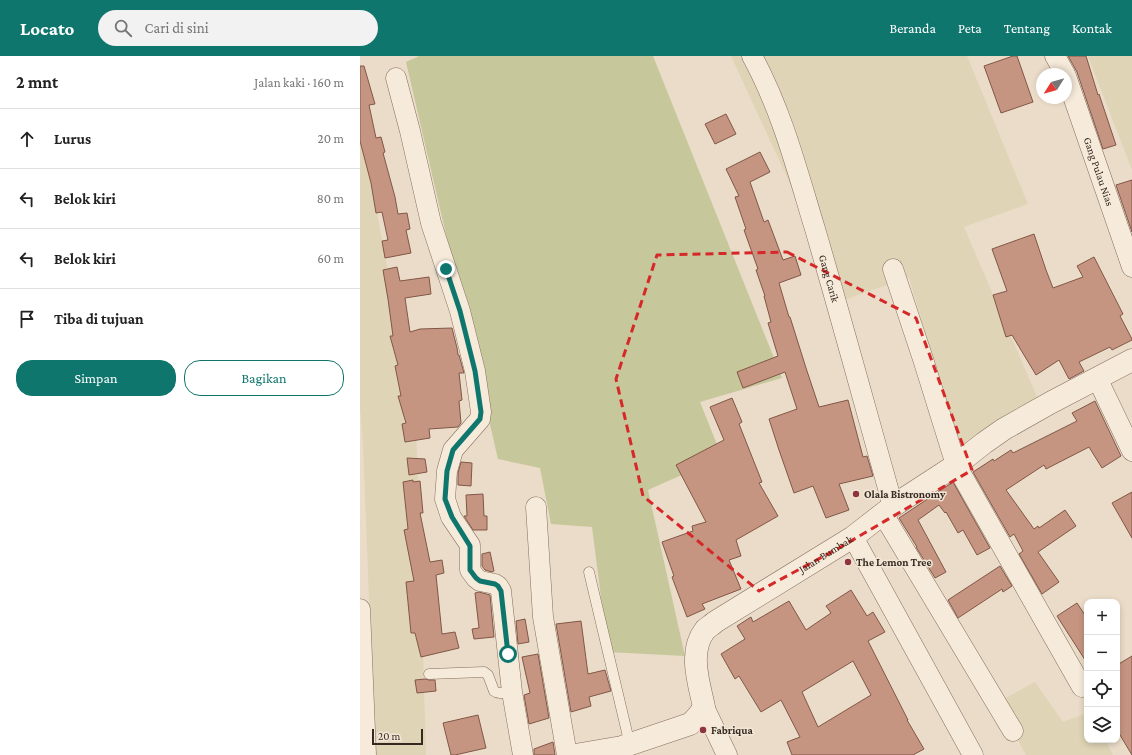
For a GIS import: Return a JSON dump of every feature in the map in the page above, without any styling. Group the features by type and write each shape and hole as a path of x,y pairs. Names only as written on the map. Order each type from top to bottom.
{"street":[{"name":"Gang Carik","path":"752,56 763,75 789,142 832,287 888,510 1013,731"},
{"name":"Gang Pulau Nias","path":"1055,56 1061,68"},
{"path":"396,78 431,223 460,311 475,371 481,412 480,419 453,450 447,471 445,499 452,517 470,546 470,570 480,581 495,584 501,591 512,692 523,755"},
{"name":"Gang Pulau Nias","path":"1072,95 1132,267"},
{"path":"893,269 956,465 1082,687"},
{"name":"Jalan Bumbak","path":"704,707 695,662 696,654 701,637 715,622 853,538 888,510 956,465 1004,429 1097,378 1131,363"},
{"path":"1097,378 1132,451"},
{"path":"536,507 543,617 567,755"},
{"path":"853,538 973,755"},
{"path":"360,609 366,755"},
{"path":"575,755 625,749 690,724 701,713 704,707"},
{"path":"704,707 727,755"}],"lane":[{"path":"589,572 625,749"},
{"path":"429,674 484,672 488,676 494,691 512,692"}],"highlighted area":[{"path":"787,252 916,318 972,470 839,548 759,591 643,496 616,379 657,255"}],"shaded area":[{"path":"731,56 967,56 1028,204 964,227 1046,418 962,463 909,277 844,300"},
{"path":"1088,56 1132,56 1132,170"},
{"path":"360,122 416,422 426,755 375,755 363,445 360,408"},
{"path":"1035,682 1063,722 1084,714 1084,743 1107,743 1113,755 1026,755 998,702"}],"green space":[{"path":"419,56 653,56 782,378 700,402 722,457 648,490 685,656 608,652 592,527 551,524 540,468 498,459 406,62"}],"building":[{"path":"1017,56 1033,102 1001,113 984,66"},
{"path":"1068,56 1086,56 1116,145 1103,149 1077,72"},
{"path":"360,66 364,66 375,104 369,105 376,138 381,137 385,152 383,153 398,214 407,213 410,229 406,230 411,253 385,258 382,241 388,240 382,212 376,213 371,183 360,141"},
{"path":"726,114 736,134 715,144 705,124"},
{"path":"760,152 770,172 750,182 764,222 768,220 783,260 795,256 801,275 779,283 819,407 848,400 863,457 867,456 873,476 839,484 849,510 826,518 813,486 794,493 769,419 797,409 785,372 743,388 737,372 778,356 768,323 771,322 765,296 756,270 758,269 744,230 746,229 735,197 739,196 726,169"},
{"path":"1132,180 1132,232 1116,185"},
{"path":"1034,234 1053,288 1083,277 1077,266 1094,257 1123,314 1120,316 1132,339 1112,350 1110,347 1079,362 1084,371 1069,379 1059,360 1036,375 1012,335 1006,337 993,295 1007,291 992,249"},
{"path":"397,267 400,281 429,277 431,294 405,298 410,332 420,329 452,328 464,373 459,373 462,400 459,401 461,423 458,427 429,429 430,438 405,442 402,424 406,423 398,396 401,396 395,366 398,365 390,336 393,336 383,270"},
{"path":"732,398 742,422 739,424 762,482 759,483 778,516 736,540 741,556 729,560 741,589 702,604 705,609 687,617 672,577 674,576 662,542 693,531 692,526 706,522 676,465 724,440 710,407"},
{"path":"1095,401 1121,456 1102,468 1089,447 1046,469 1044,465 1006,490 1034,529 1038,526 1039,528 1065,510 1076,526 1038,552 1059,582 1042,594 1019,554 1023,551 1014,534 1010,537 973,472 993,459 994,461 1011,450 1013,453 1077,421 1072,413"},
{"path":"407,458 425,459 427,472 409,475"},
{"path":"461,462 472,463 471,486 458,485 458,473"},
{"path":"413,480 413,482 420,481 423,513 420,513 430,562 442,560 444,573 436,575 442,634 455,632 459,648 421,657 415,633 411,633 406,582 414,581 404,530 408,529 403,482"},
{"path":"953,482 990,548 977,555 963,530 958,533 946,512 945,513 939,505 918,520 946,572 935,578 899,518"},
{"path":"1132,492 1132,538 1112,503"},
{"path":"483,494 484,516 487,516 487,530 473,530 464,516 467,516 466,495"},
{"path":"490,552 494,571 492,572 485,570 482,566 482,554"},
{"path":"1000,566 1012,586 1003,592 1002,589 958,618 948,600"},
{"path":"851,590 867,616 873,612 885,632 868,641 907,720 924,749 913,755 792,755 787,742 800,737 781,700 761,712 739,676 735,679 721,654 745,639 737,626 751,617 753,622 789,601 806,630 831,613 826,606","holes":["853,661 871,695 818,727 802,692"]},
{"path":"479,592 490,595 494,637 474,639 472,629 479,628 475,593"},
{"path":"1077,603 1084,614 1084,658 1057,616"},
{"path":"525,619 529,642 518,644 516,621"},
{"path":"581,621 588,674 605,670 611,691 589,697 591,706 571,712 556,624"},
{"path":"538,654 549,718 529,724 524,695 530,693 522,657"},
{"path":"1132,656 1132,755 1120,735 1120,663"},
{"path":"415,680 435,680 436,691 417,693"},
{"path":"478,715 486,748 451,755 443,723"},
{"path":"553,742 555,755 534,755 534,749"}],"place":[{"name":"Olala Bistronomy","path":"856,494"},
{"name":"The Lemon Tree","path":"848,562"},
{"name":"Fabriqua","path":"703,730"}],"route":[{"path":"446,269 460,311 475,371 481,412 480,419 475,426 453,450 447,471 445,499 452,517 470,546 470,570 480,581 495,584 501,591 508,654"}]}
